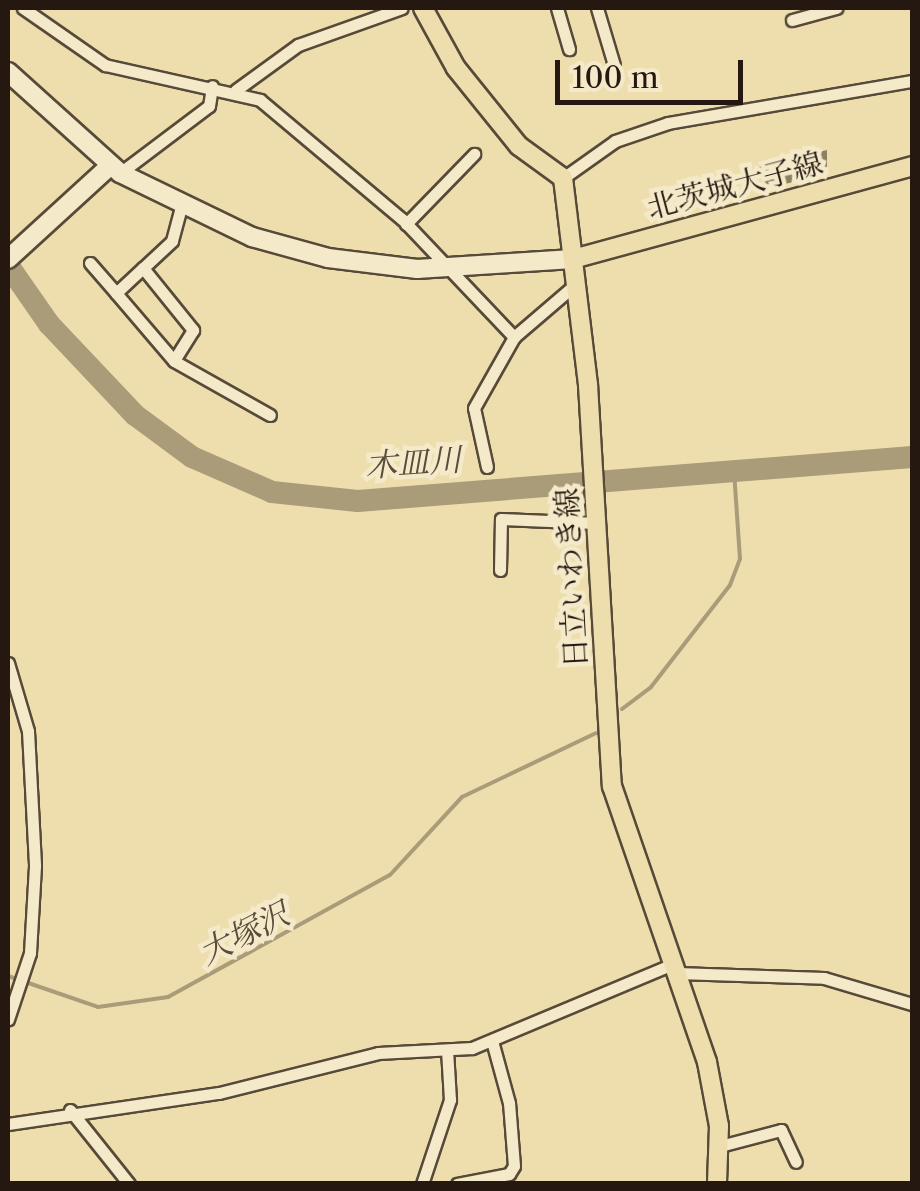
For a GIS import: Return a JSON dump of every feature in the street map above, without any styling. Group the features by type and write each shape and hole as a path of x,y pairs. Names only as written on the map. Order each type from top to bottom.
{"main road":[{"path":"422,8 438,41 508,133 563,178"},
{"path":"8,72 116,169 182,207 308,254 454,269 573,259"},
{"name":"北茨城大子線","path":"573,259 912,166"},
{"path":"8,260 116,169"},
{"name":"日立いわき線","path":"563,178 593,460 612,786 707,1062 720,1146 717,1184"}],"street":[{"path":"23,8 105,65 236,90 260,100 406,224 454,269 514,337"},
{"path":"236,90 298,45 402,8"},
{"path":"557,8 569,49"},
{"path":"596,8 614,65"},
{"path":"792,20 836,8"},
{"path":"563,178 615,141 668,122 912,81"},
{"path":"116,169 209,106 212,86"},
{"path":"406,224 474,154"},
{"path":"116,293 172,241 182,207"},
{"path":"90,263 174,361 270,415"},
{"path":"144,268 192,330 174,361"},
{"path":"487,468 474,408 514,337 577,283"},
{"path":"500,570 501,518 596,515"},
{"path":"8,663 28,731 36,866 30,953 8,1020"},
{"path":"8,1124 70,1110 218,1092 378,1053 448,1050 492,1041 675,968 824,978 912,1004"},
{"path":"457,1184 509,1174 514,1166 509,1103 492,1041"},
{"path":"422,1184 450,1100 448,1050"},
{"path":"70,1110 129,1184"},
{"path":"720,1146 781,1130 796,1162"}],"building":[{"path":"827,150 827,173 770,188 761,177 758,167"}],"waterway":[{"name":"木皿川","path":"8,265 49,324 135,415 192,457 272,492 358,501 912,457"},
{"path":"622,709 651,687 730,585 740,559 734,472"},
{"name":"大塚沢","path":"8,976 98,1007 168,997 390,875 462,797 596,733"}]}
